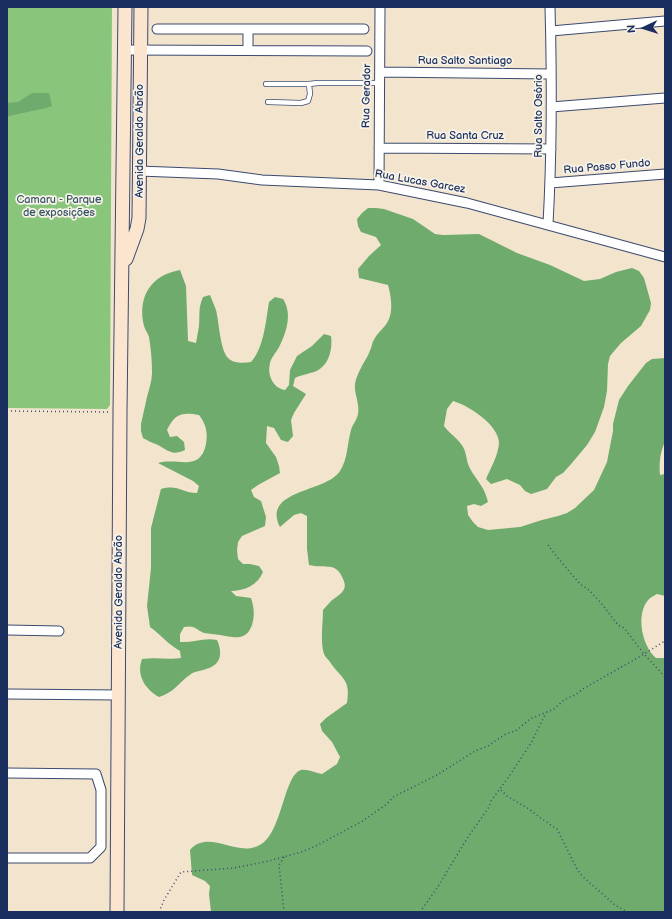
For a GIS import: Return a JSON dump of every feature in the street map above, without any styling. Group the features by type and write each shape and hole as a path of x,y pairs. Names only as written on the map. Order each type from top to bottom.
{"main road":[{"name":"Avenida Geraldo Abrão","path":"117,912 120,412 125,7"},
{"name":"Avenida Geraldo Abrão","path":"122,273 139,222 141,7"}],"street":[{"name":"Rua Gerador","path":"379,185 380,7"},
{"name":"Rua Salto Osório","path":"548,224 551,149 550,7"},
{"path":"550,31 665,21"},
{"path":"157,29 364,29"},
{"path":"248,30 248,50"},
{"path":"124,50 367,51"},
{"name":"Rua Salto Santiago","path":"380,72 550,74"},
{"path":"551,107 665,98"},
{"name":"Rua Santa Cruz","path":"379,148 551,149"},
{"name":"Rua Lucas Garcez","path":"139,172 218,174 262,180 379,185 467,203 665,257"},
{"name":"Rua Passo Fundo","path":"550,183 665,174"},
{"path":"7,630 59,631"},
{"path":"7,694 118,695"},
{"path":"7,773 96,774 102,790 101,847 90,858 7,858"}],"lane":[{"path":"266,84 379,83"},
{"path":"268,102 301,103 308,101 310,94 309,84"}],"path":[{"path":"7,411 120,412"},
{"path":"548,545 556,558 580,584 589,590 618,625 624,628 644,654 665,676"},
{"path":"159,912 164,900 181,872 234,868 269,861 314,847 361,822 387,804 393,797 437,775 475,751 488,746 504,735 517,730 530,719 554,709 564,700 575,695 665,641"},
{"path":"420,912 489,807 491,801 501,790 531,742 546,712"},
{"path":"501,790 507,796 529,809 557,829 582,876 615,905 627,912"},
{"path":"284,857 279,865 284,912"}],"green space":[{"name":"Camaru - Parque de exposições","path":"7,7 112,7 110,405 107,409 7,408"},
{"path":"32,93 49,93 52,106 7,117 7,103 18,102"},
{"path":"368,208 384,209 413,219 435,234 479,234 517,253 550,265 584,281 600,279 616,272 632,268 639,271 644,278 651,303 650,310 641,326 621,343 610,356 604,407 595,432 587,445 572,463 563,473 556,477 547,489 531,494 525,491 520,485 507,479 491,484 486,479 496,457 499,443 498,436 494,429 474,411 453,401 447,409 444,426 463,446 470,469 486,496 488,502 481,506 474,504 467,506 468,515 478,527 488,530 520,527 558,516 575,508 594,490 607,462 613,424 619,400 646,363 652,359 665,358 665,442 661,454 660,475 665,474 665,596 657,594 649,599 642,613 641,621 644,638 651,653 656,658 665,658 665,912 211,912 209,894 210,886 205,881 192,875 190,850 198,844 207,842 245,848 255,847 264,842 270,835 275,825 291,781 296,774 303,770 322,774 337,764 340,757 332,742 322,731 320,724 347,703 348,688 344,680 324,655 322,632 323,610 343,591 345,586 339,572 334,568 309,565 307,549 307,516 301,513 294,515 280,527 277,515 280,505 287,498 333,478 343,466 352,428 358,414 355,388 356,379 373,341 387,323 391,314 388,285 359,278 358,269 381,245 376,237 361,232 358,226 357,219"},
{"path":"180,270 186,286 188,341 196,343 201,301 203,297 210,295 216,310 223,349 230,360 236,362 251,362 262,342 269,302 275,297 283,299 288,311 286,331 278,349 271,359 269,368 270,376 277,387 285,390 289,385 290,370 297,356 312,346 324,334 331,336 331,348 328,359 321,368 295,378 293,386 306,394 291,420 293,436 288,442 281,440 274,428 267,426 266,443 276,457 280,473 251,490 254,497 261,501 266,517 265,526 242,536 238,542 237,550 238,559 243,564 259,566 263,572 261,577 254,584 241,590 231,591 236,596 251,598 254,615 252,625 246,634 239,637 204,633 193,627 184,627 180,634 180,642 208,639 217,640 220,650 218,662 211,667 193,673 173,690 159,697 146,686 143,681 140,671 142,659 181,658 180,651 150,627 147,606 151,568 151,528 161,489 176,488 187,492 197,493 199,486 193,481 158,463 187,462 199,458 203,453 207,436 205,425 199,415 183,414 179,415 173,420 167,430 170,437 177,436 184,442 185,450 174,453 143,438 141,424 152,373 149,336 144,326 142,315 148,289 161,277"}]}
